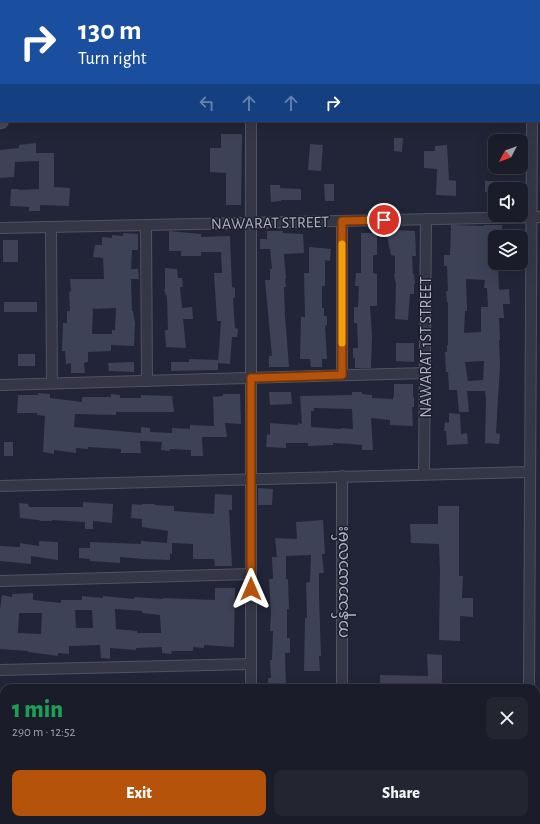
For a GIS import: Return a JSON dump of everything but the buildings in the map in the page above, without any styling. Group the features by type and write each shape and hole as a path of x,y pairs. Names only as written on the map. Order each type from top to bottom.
{"street":[{"path":"251,122 251,684"},
{"path":"529,684 530,472 536,217 532,122"},
{"name":"NAWARAT STREET","path":"0,228 536,217"},
{"name":"NAWARAT 1ST STREET","path":"424,474 426,219"},
{"path":"342,221 342,375"},
{"path":"146,225 147,381"},
{"path":"51,227 52,383"},
{"path":"0,385 424,373"},
{"path":"0,486 530,472"},
{"name":"ကန်သာယာလမ်း","path":"342,476 342,684"},
{"path":"0,581 251,574"},
{"path":"530,641 540,641"},
{"path":"0,670 251,664"}],"slow traffic":[{"path":"342,244 342,343"}],"route":[{"path":"251,589 251,378 342,375 342,221 384,220"}]}
